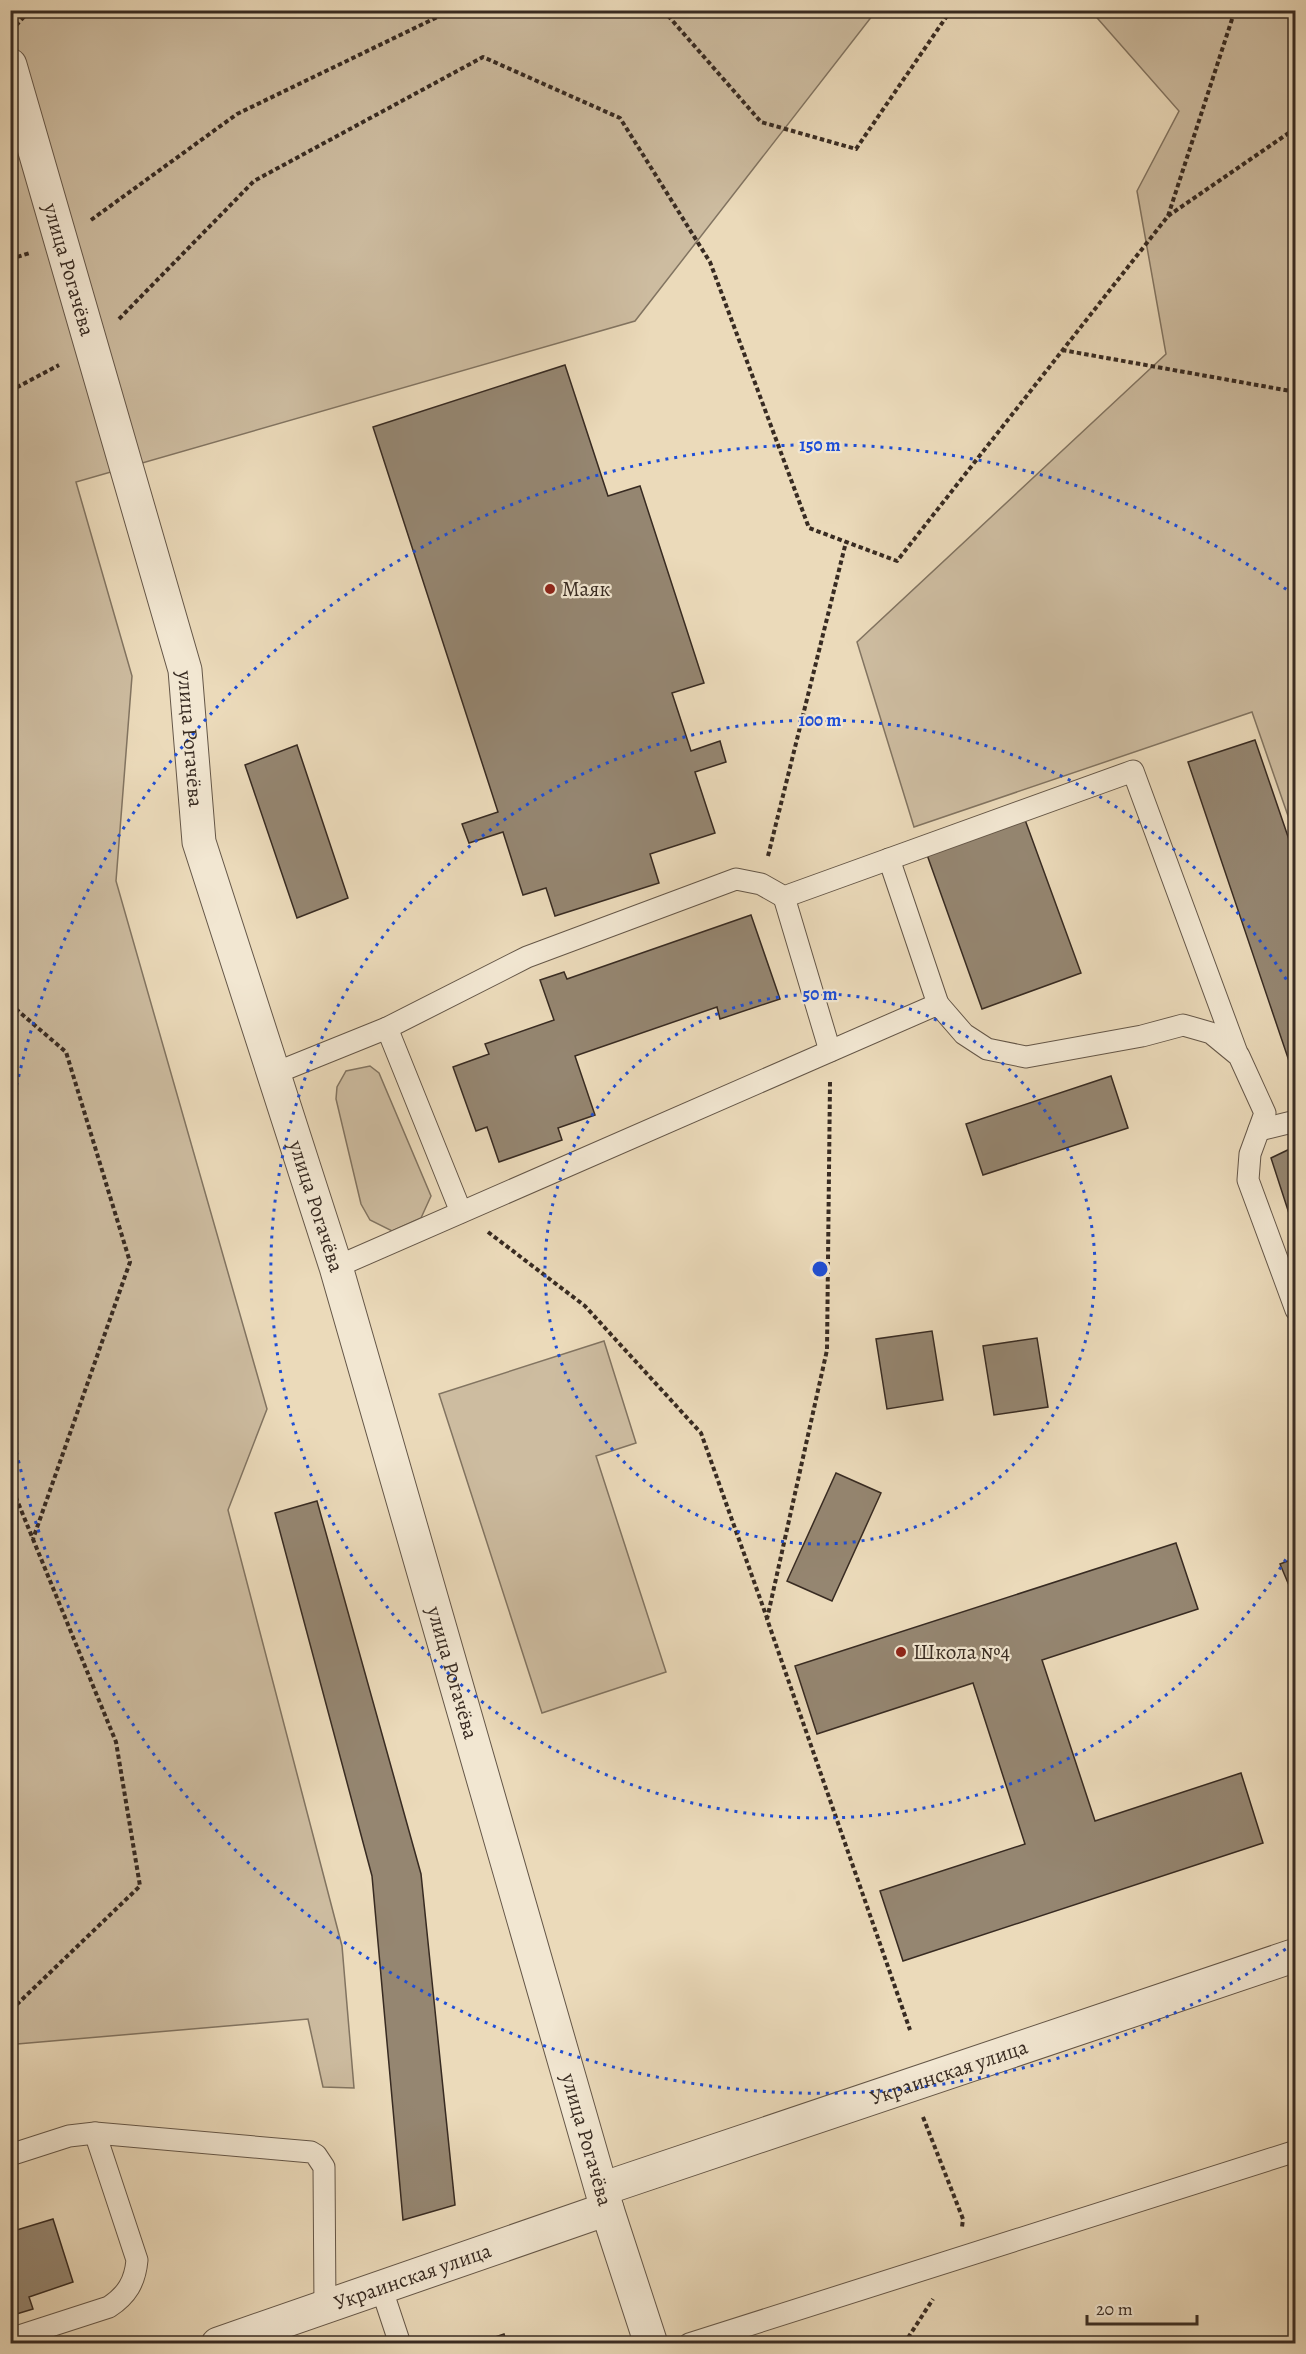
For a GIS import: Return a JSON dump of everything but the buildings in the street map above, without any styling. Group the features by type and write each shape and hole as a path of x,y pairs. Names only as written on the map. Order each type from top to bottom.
{"street":[{"name":"улица Рогачёва","path":"10,65 185,669 199,842 336,1267 605,2199 651,2343"},
{"name":"Украинская улица","path":"218,2343 381,2287 605,2199 910,2085 1296,1955"}],"lane":[{"path":"784,897 1133,771 1239,1056 1264,1113 1250,1154 1248,1180 1296,1310"},
{"path":"889,860 938,1004 964,1034 987,1049 1026,1057 1142,1036 1183,1025 1212,1033 1239,1056"},
{"path":"273,1074 387,1028 527,957 736,879 761,884 784,897 830,1051"},
{"path":"336,1267 938,1004"},
{"path":"387,1028 461,1212"},
{"path":"1258,1130 1296,1121"},
{"path":"10,2155 69,2136 95,2133 304,2150 316,2155 324,2168 325,2307"},
{"path":"10,2339 109,2307 120,2300 133,2282 136,2260 95,2133"},
{"path":"689,2343 1296,2151"},
{"path":"381,2287 400,2343"}],"path":[{"path":"10,31 30,10"},
{"path":"10,259 61,241 237,114 452,10"},
{"path":"663,10 761,122 856,149 951,10"},
{"path":"1168,216 1235,10"},
{"path":"10,391 92,347 254,181 483,57 620,118 710,262 809,528 897,561 1168,216 1296,128"},
{"path":"1062,350 1296,392"},
{"path":"761,884 846,542"},
{"path":"10,1004 66,1052 130,1262 33,1539"},
{"path":"767,1619 827,1350 830,1051"},
{"path":"461,1212 585,1306 701,1433 910,2030"},
{"path":"10,1483 116,1742 140,1886 10,2011"},
{"path":"904,2343 960,2257 963,2219 910,2085"}],"shaded area":[{"path":"10,11 876,11 635,321 76,482 132,676 116,881 267,1409 228,1510 342,1946 354,2088 323,2087 308,2019 17,2044 11,2047"},
{"path":"1091,11 1295,11 1295,836 1252,712 914,827 857,642 1166,354 1137,191 1179,111"},
{"path":"370,1066 379,1073 431,1196 421,1218 392,1231 370,1220 361,1204 336,1099 337,1087 346,1071"},
{"path":"604,1341 636,1443 596,1456 666,1672 542,1713 439,1394"}],"place":[{"name":"Маяк","path":"550,589"},
{"name":"Школа №4","path":"901,1652"}]}
